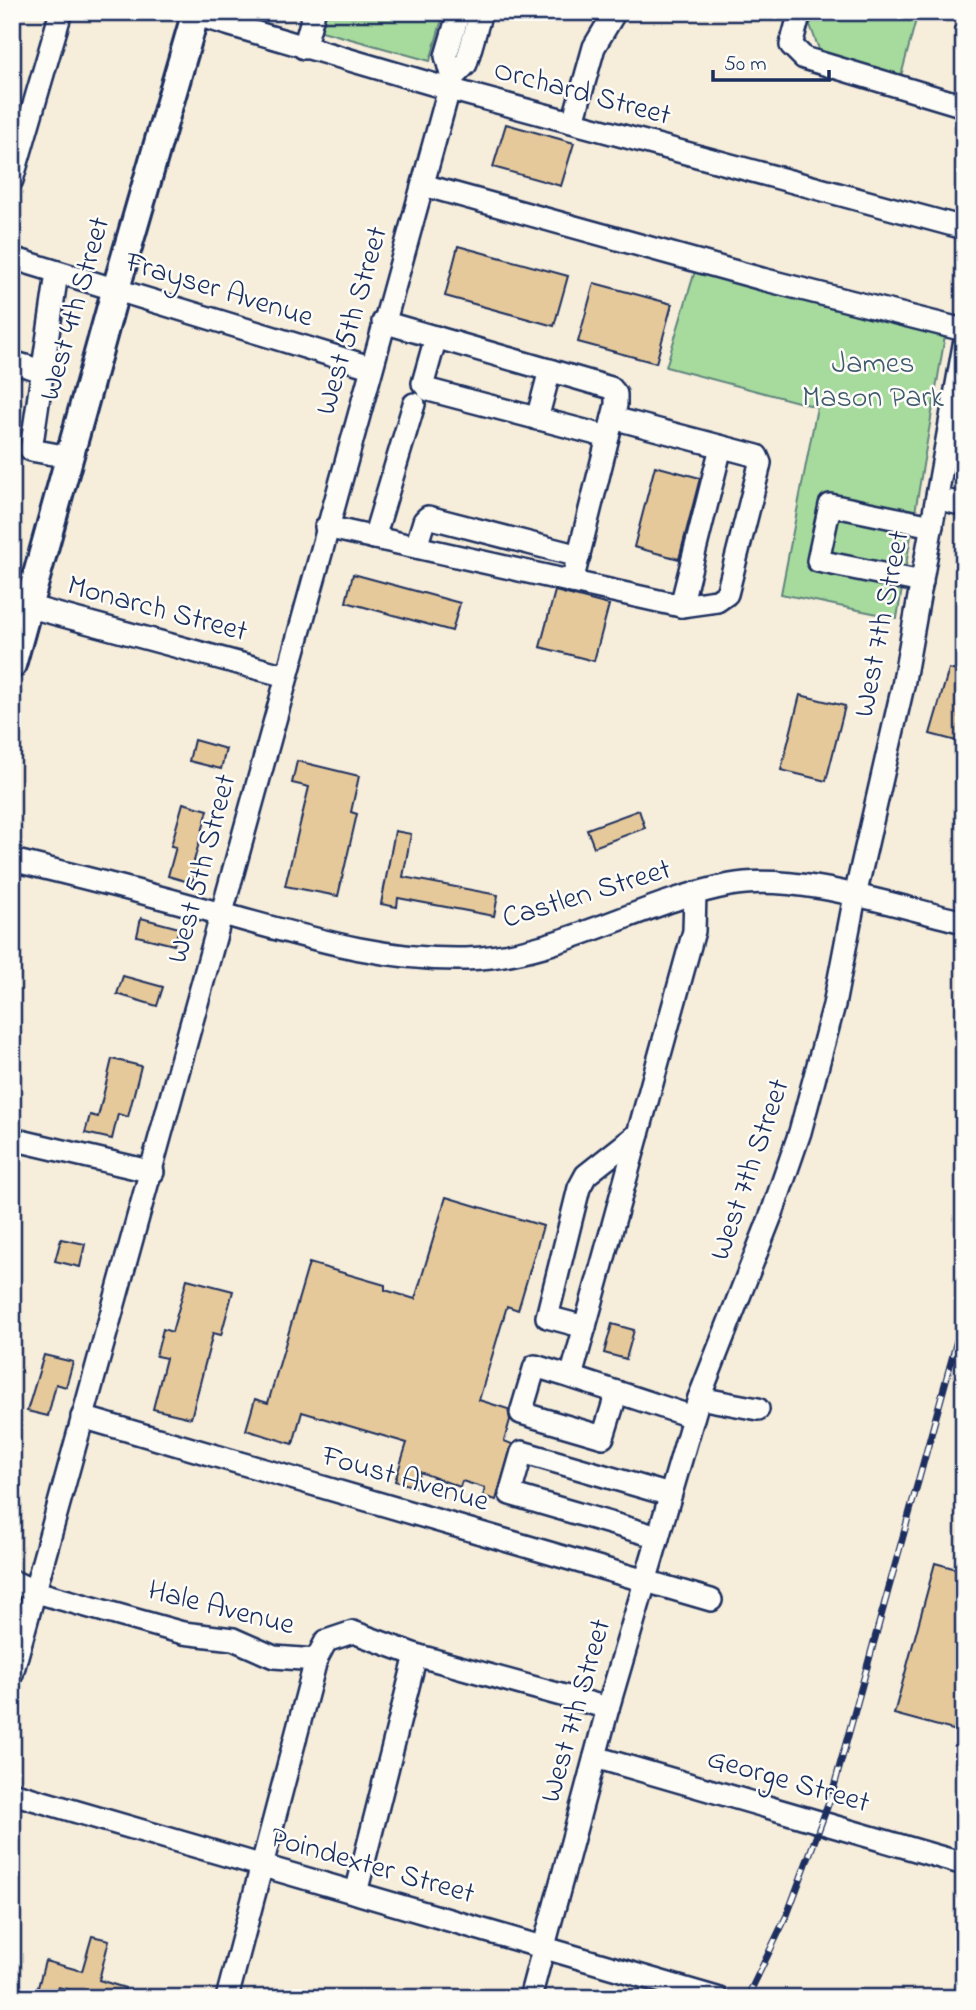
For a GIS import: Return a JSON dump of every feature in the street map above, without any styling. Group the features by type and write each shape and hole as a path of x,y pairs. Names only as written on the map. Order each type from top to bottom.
{"main road":[{"name":"West 4th Street","path":"12,665 20,604 69,457 192,13"}],"street":[{"path":"12,180 61,12"},
{"path":"304,48 314,12"},
{"name":"West 5th Street","path":"12,1674 82,1417 153,1172 370,367 423,185 450,84 446,56 459,12"},
{"name":"West 5th Street","path":"450,84 466,64 481,12"},
{"path":"573,122 594,47 615,12"},
{"path":"800,12 791,44 804,58 964,106"},
{"name":"Orchard Street","path":"192,13 304,48 450,84 573,122 964,228"},
{"path":"423,185 762,279 964,330"},
{"name":"Frayser Avenue","path":"12,258 115,292 370,367"},
{"path":"57,273 31,450 69,457"},
{"path":"383,322 611,388 616,394 572,582"},
{"path":"326,527 681,606 717,601 727,594 760,463 757,457 721,447 537,419 425,387 423,383 436,337"},
{"name":"West 7th Street","path":"530,1998 608,1708 696,1407 772,1213 800,1132 834,1005 855,896 903,686 964,345"},
{"path":"12,362 43,371"},
{"path":"537,419 550,370"},
{"path":"374,538 414,404"},
{"path":"681,606 721,447"},
{"path":"937,498 964,505"},
{"path":"922,582 818,561 830,505 932,526"},
{"path":"416,547 428,517 579,556"},
{"name":"Monarch Street","path":"20,604 286,676"},
{"name":"Castlen Street","path":"12,860 338,947 413,959 469,959 530,950 695,893 733,884 780,883 855,896 964,922"},
{"path":"571,1377 694,931 695,893"},
{"path":"585,1327 547,1317 579,1188 586,1175 638,1135"},
{"path":"12,1139 153,1172"},
{"path":"617,1392 603,1437 521,1413 535,1366 617,1392 696,1407 758,1409"},
{"name":"Foust Avenue","path":"82,1417 710,1600"},
{"path":"658,1537 510,1494 522,1452 670,1495"},
{"name":"Hale Avenue","path":"12,1581 36,1592 183,1633 233,1639 274,1657 316,1660 326,1642 353,1632 416,1655 608,1708"},
{"path":"356,1893 416,1655"},
{"path":"227,1998 316,1660"},
{"name":"George Street","path":"595,1758 964,1864"},
{"name":"Poindexter Street","path":"12,1793 263,1868 544,1945 649,1980 717,1998"}],"green space":[{"path":"316,12 444,12 430,61 311,28"},
{"path":"814,12 918,12 901,76 820,52 810,25"},
{"name":"James Mason Park","path":"695,271 945,336 897,618 781,594 817,407 666,367"}],"building":[{"path":"506,124 574,143 561,186 493,167"},
{"path":"458,246 568,276 554,326 445,296"},
{"path":"594,283 672,304 656,363 578,342"},
{"path":"655,466 700,478 679,559 634,547"},
{"path":"353,574 460,603 452,631 346,602"},
{"path":"555,591 609,605 594,661 540,647"},
{"path":"949,669 964,673 964,743 930,734"},
{"path":"800,695 845,706 826,781 781,770"},
{"path":"194,740 226,749 221,769 189,761"},
{"path":"297,761 359,776 351,812 357,814 338,896 285,886 309,787 292,783"},
{"path":"183,803 208,810 194,861 198,862 192,883 168,876 176,847 171,846"},
{"path":"639,810 645,828 594,847 587,829"},
{"path":"395,831 411,834 403,877 498,895 494,916 398,898 397,907 381,904"},
{"path":"141,918 179,928 174,945 137,936"},
{"path":"123,976 163,987 157,1006 117,994"},
{"path":"112,1059 141,1066 128,1117 118,1114 112,1139 85,1133 90,1115 98,1117"},
{"path":"446,1197 543,1226 518,1310 507,1306 479,1400 508,1409 510,1420 504,1441 512,1444 496,1500 483,1496 485,1488 462,1481 460,1487 420,1472 416,1487 395,1481 407,1443 302,1412 293,1444 246,1430 255,1399 268,1403 309,1263 385,1285 385,1290 415,1299"},
{"path":"61,1239 85,1244 80,1267 55,1261"},
{"path":"187,1279 233,1291 221,1335 213,1333 191,1418 153,1409 166,1358 156,1356 163,1329 172,1332"},
{"path":"612,1324 634,1330 626,1359 604,1353"},
{"path":"44,1355 73,1362 66,1387 56,1384 48,1416 27,1411"},
{"path":"935,1563 964,1571 964,1733 894,1714"},
{"path":"92,1936 109,1940 99,1980 125,1988 122,1998 100,1998 58,1987 56,1996 37,1991 45,1961 82,1971"}],"railway":[{"path":"747,1998 787,1915 832,1794 964,1315"}]}
